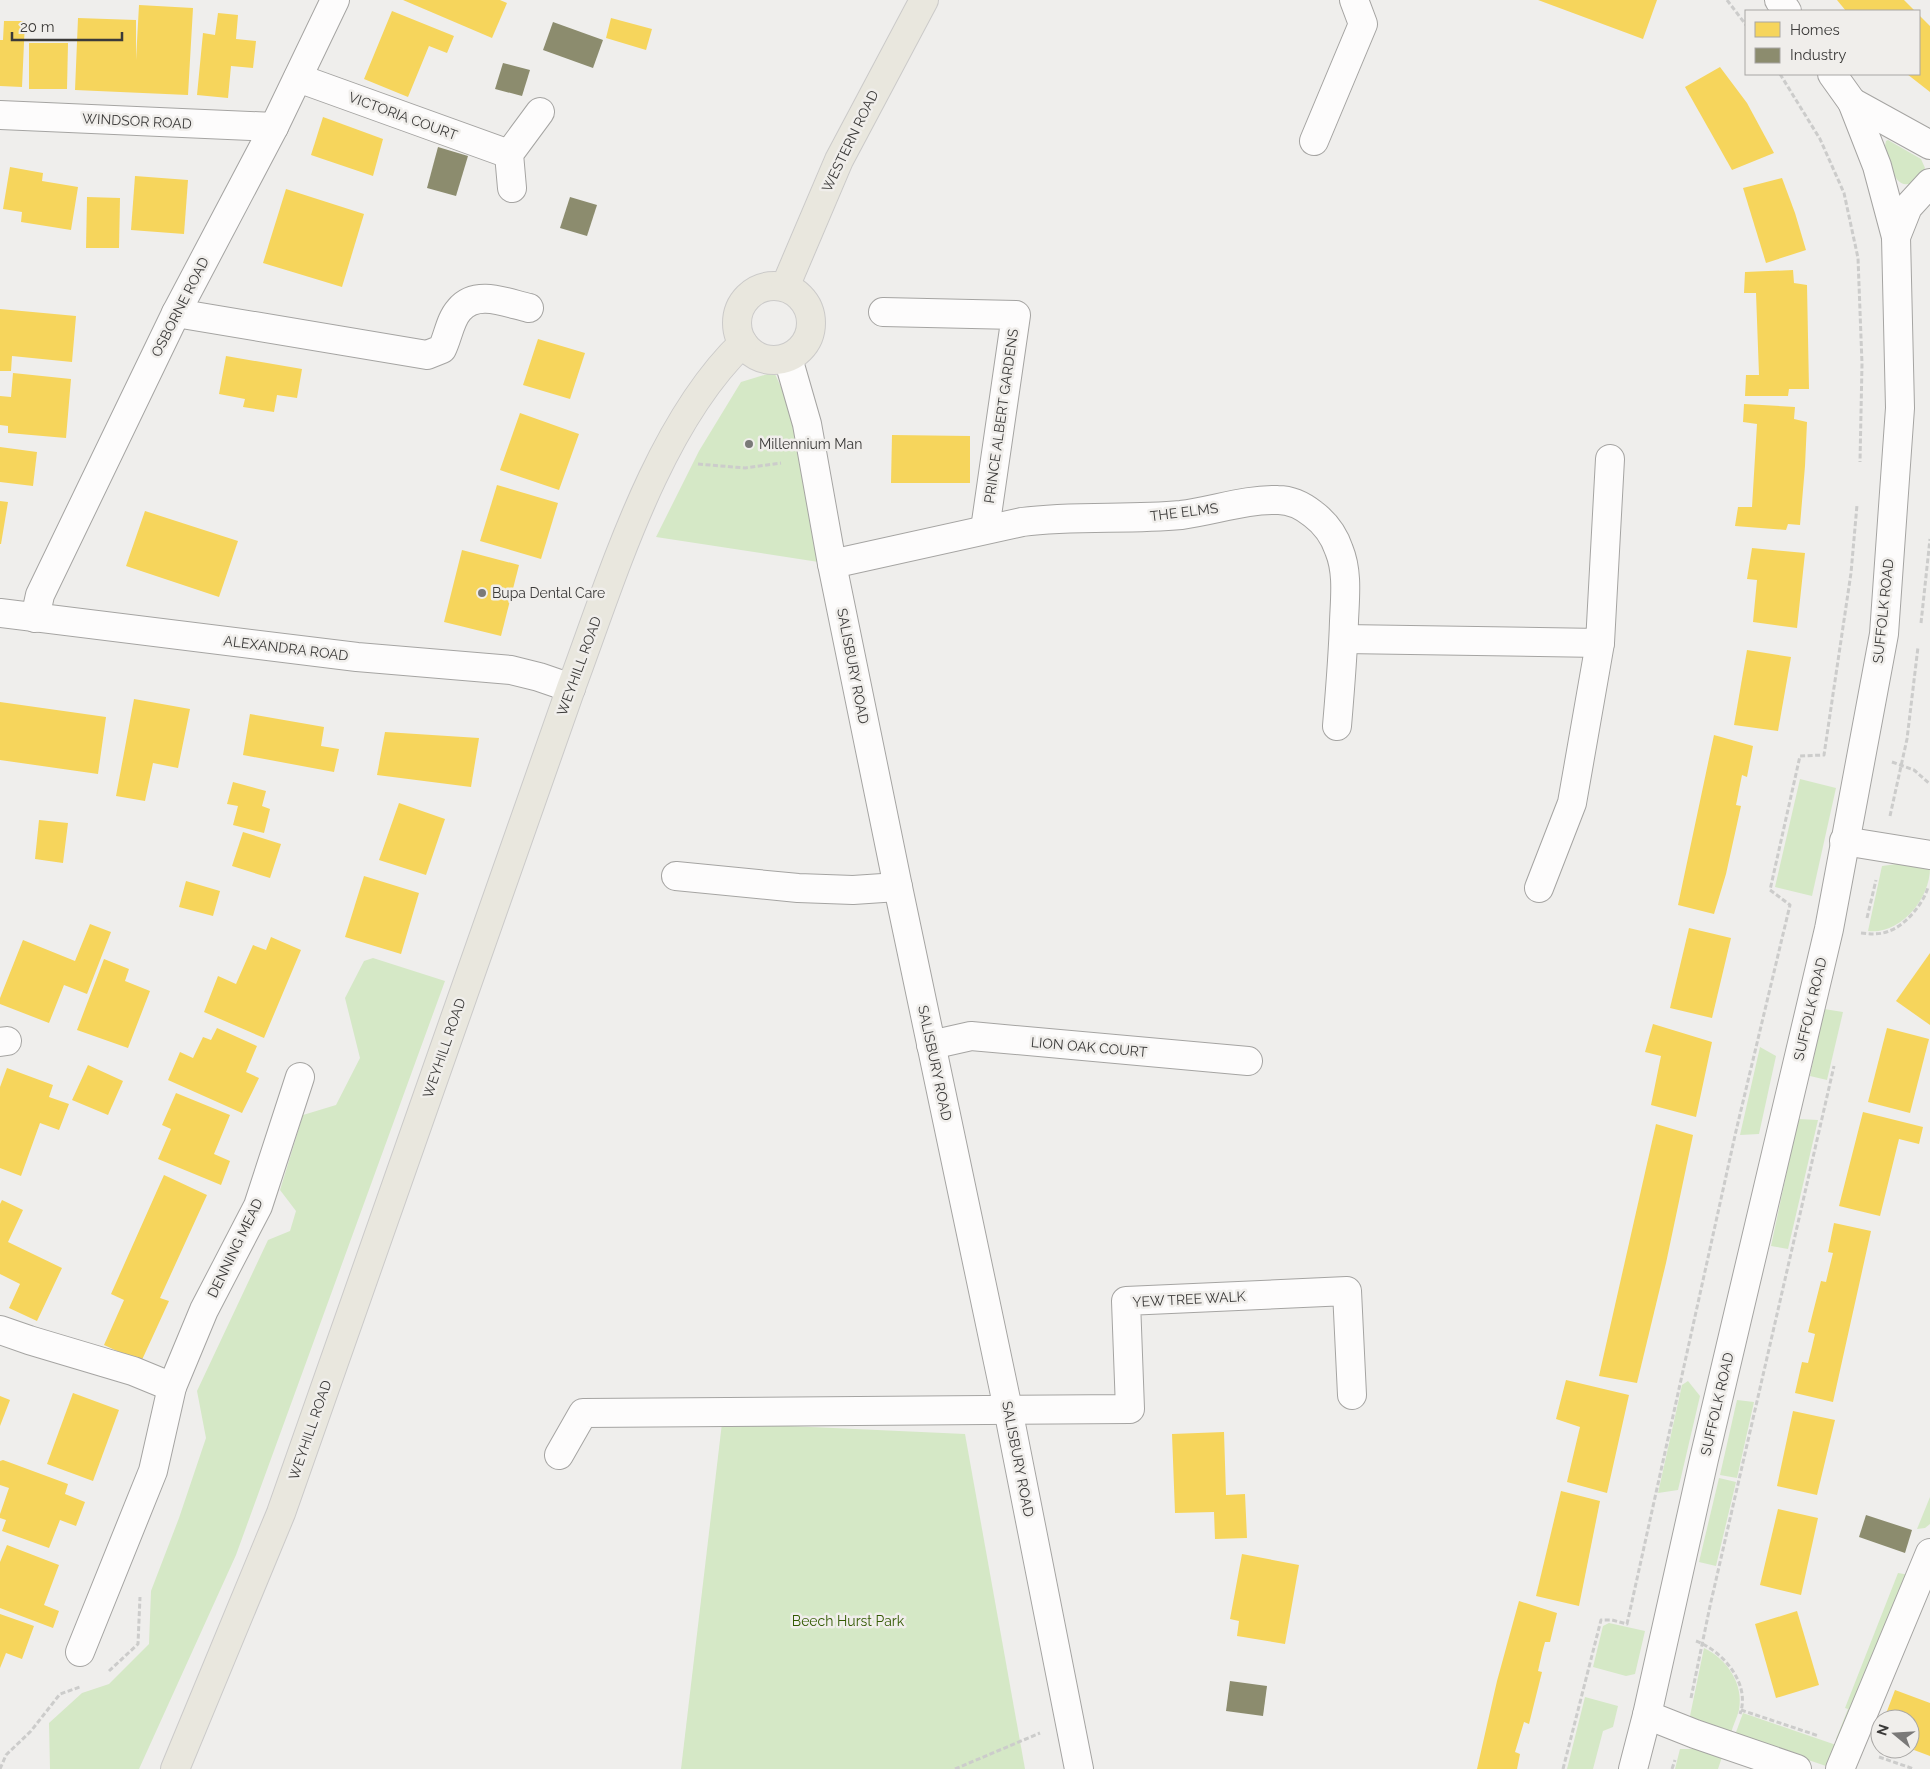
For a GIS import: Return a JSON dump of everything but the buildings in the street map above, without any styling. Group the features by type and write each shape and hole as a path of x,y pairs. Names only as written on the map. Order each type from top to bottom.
{"main road":[{"name":"WESTERN ROAD","path":"785,287 839,160 924,0"},
{"path":"772,286 785,287 796,292 805,302 810,313 812,326 803,346 788,358 764,359 752,353 743,343 738,332 738,319 741,306 749,296 760,289 772,286"},
{"name":"WEYHILL ROAD","path":"175,1769 281,1512 571,688 621,553 655,473 697,399 722,366 743,343"}],"street":[{"name":"OSBORNE ROAD","path":"35,618 40,595 176,313 274,127 335,0"},
{"path":"1314,141 1363,24 1354,0"},
{"name":"SUFFOLK ROAD","path":"1633,1769 1829,928 1884,634 1899,418 1896,237 1877,166 1852,102 1833,75"},
{"name":"VICTORIA COURT","path":"298,78 509,154"},
{"name":"SUFFOLK ROAD","path":"1852,102 1930,145"},
{"path":"512,188 509,154 540,112"},
{"name":"WINDSOR ROAD","path":"0,115 274,127"},
{"name":"SUFFOLK ROAD","path":"1896,237 1908,207 1930,183"},
{"path":"176,313 427,354 442,349 459,309 472,300 489,298 528,308"},
{"name":"PRINCE ALBERT GARDENS","path":"883,312 1016,315 985,529"},
{"name":"SALISBURY ROAD","path":"788,358 807,424 832,564 1008,1409 1079,1769"},
{"path":"1539,888 1572,803 1600,643 1610,459"},
{"name":"THE ELMS","path":"832,564 985,529 1050,518 1157,517 1258,501 1279,500 1293,502 1307,509 1320,519 1340,550 1344,567 1346,587 1344,639 1337,726"},
{"name":"ALEXANDRA ROAD","path":"0,614 357,657 511,670 571,688"},
{"path":"1344,639 1600,643"},
{"path":"1844,841 1930,855"},
{"path":"676,876 798,888 853,890 898,887"},
{"name":"LION OAK COURT","path":"931,1045 971,1036 1248,1061"},
{"name":"DENNING MEAD","path":"80,1652 153,1471 172,1387 204,1310 258,1206 300,1077"},
{"name":"YEW TREE WALK","path":"1008,1409 1130,1409 1126,1301 1347,1291 1352,1395"},
{"path":"0,1330 133,1371 172,1387"},
{"path":"559,1455 582,1413 1008,1409"},
{"path":"1840,1769 1930,1553"},
{"path":"1647,1715 1728,1746 1797,1769"}],"path":[{"path":"1727,0 1745,24"},
{"path":"1781,75 1820,139 1844,193 1858,258 1862,364 1860,466"},
{"path":"693,463 745,468 782,463"},
{"path":"1563,1769 1601,1620 1612,1620 1627,1624 1734,1140 1790,905 1770,890 1800,756 1824,755 1851,573 1857,505"},
{"path":"1860,757 1901,765 1914,770 1930,784"},
{"path":"1829,928 1864,934 1878,934 1891,931 1903,923 1928,895 1928,886"},
{"path":"1665,1634 1694,1640 1708,1647 1727,1662 1736,1676 1742,1692 1742,1710 1728,1746"},
{"path":"955,1769 1024,1739 1070,1723"}],"green space":[{"path":"1888,140 1921,159 1925,168 1920,177 1914,182 1905,184 1896,178 1885,146"},
{"path":"774,372 789,404 825,563 656,537 699,451 741,382"},
{"path":"1800,779 1836,788 1812,896 1775,887"},
{"path":"1897,864 1930,868 1929,880 1925,891 1919,903 1902,921 1880,931 1868,931 1882,866"},
{"path":"373,958 445,981 236,1555 139,1769 50,1769 49,1723 82,1693 109,1684 149,1644 151,1591 179,1518 206,1438 197,1391 268,1240 290,1231 296,1211 280,1190 303,1115 336,1105 360,1058 345,998 364,961"},
{"path":"1824,1009 1843,1012 1827,1080 1810,1076"},
{"path":"1760,1047 1776,1056 1759,1134 1740,1135"},
{"path":"1798,1119 1818,1120 1788,1249 1771,1246"},
{"path":"1688,1381 1700,1396 1678,1490 1658,1493 1682,1385"},
{"path":"1737,1400 1754,1402 1737,1478 1720,1475"},
{"name":"Beech Hurst Park","path":"722,1423 965,1434 1025,1769 681,1769"},
{"path":"1719,1478 1736,1482 1716,1566 1699,1562"},
{"path":"1930,1497 1930,1524 1925,1528 1917,1529"},
{"path":"1898,1573 1910,1575 1843,1740 1836,1739 1848,1709 1845,1708"},
{"path":"1609,1623 1645,1631 1635,1674 1626,1676 1593,1667 1603,1626"},
{"path":"1704,1648 1720,1659 1732,1673 1739,1691 1739,1710 1731,1733 1690,1716"},
{"path":"1585,1697 1618,1706 1613,1727 1603,1731 1593,1769 1567,1769"},
{"path":"1743,1713 1839,1746 1826,1766 1735,1735"},
{"path":"1680,1749 1705,1749 1723,1754 1718,1769 1675,1769"}],"place":[{"name":"Millennium Man","path":"749,444"},
{"name":"Bupa Dental Care","path":"482,593"}]}
